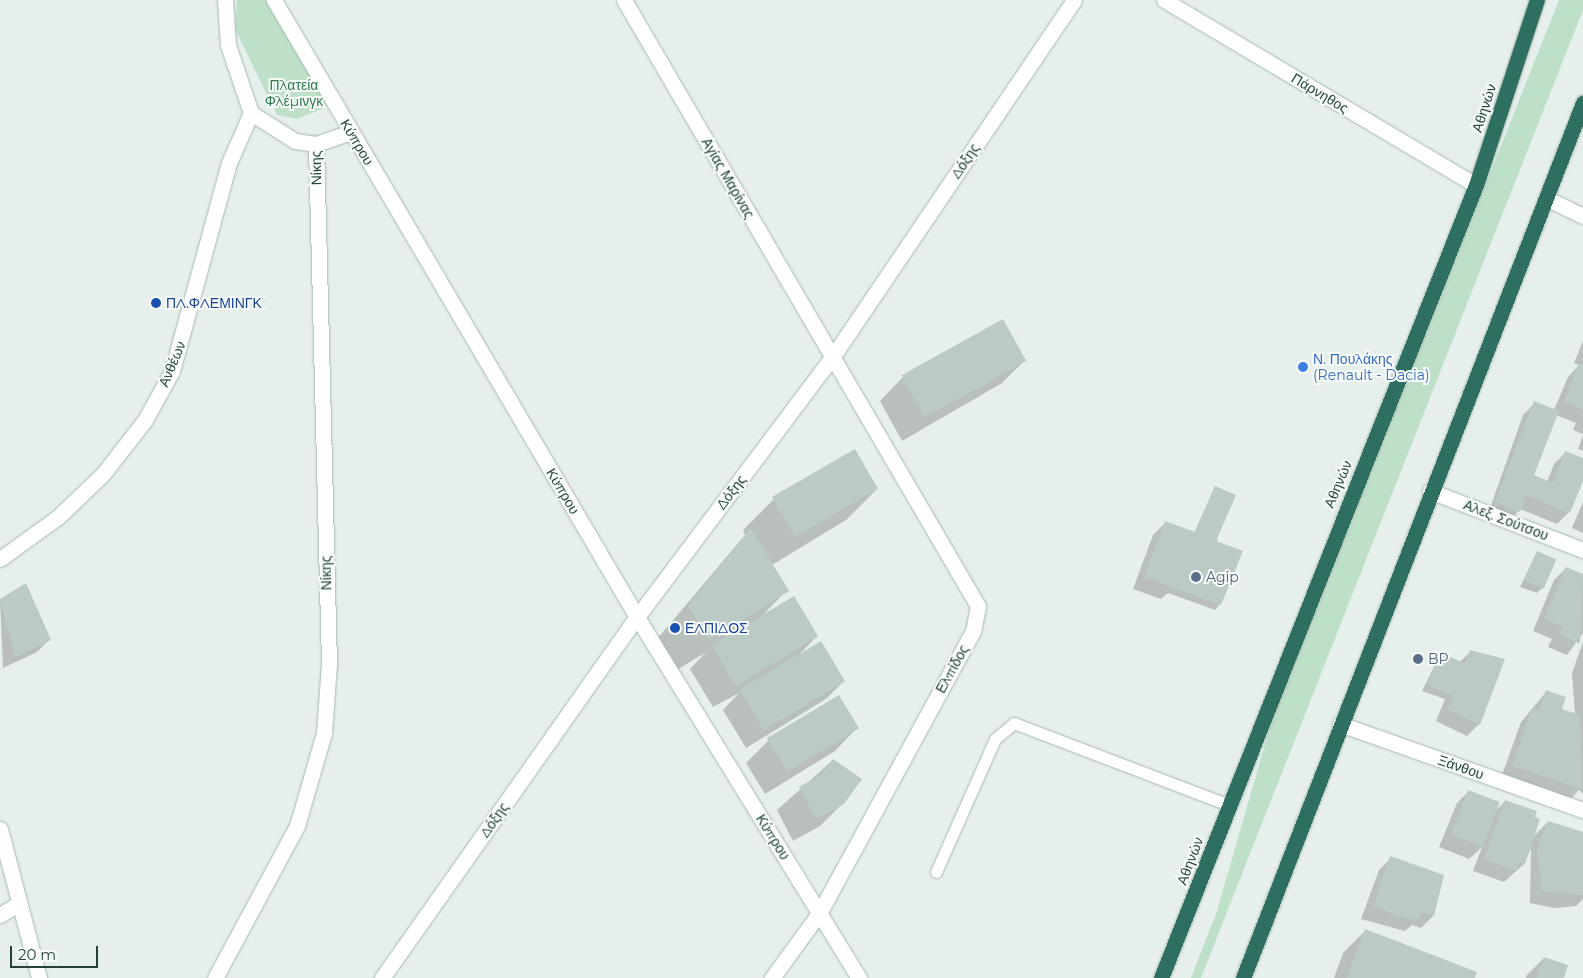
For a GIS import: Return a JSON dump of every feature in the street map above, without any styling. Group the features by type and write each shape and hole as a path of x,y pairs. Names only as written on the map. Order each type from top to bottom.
{"highway":[{"name":"Αθηνών","path":"1162,978 1476,185 1538,0"},
{"path":"1243,978 1430,491 1583,103"}],"street":[{"path":"225,0 228,45 251,113 295,141 316,144 351,132"},
{"name":"Κύπρου","path":"274,0 637,617 820,912 858,978"},
{"name":"Αγίας Μαρίνας","path":"624,0 833,356"},
{"name":"Δόξης","path":"382,978 637,617 833,356 1074,0"},
{"name":"Πάρνηθος","path":"1164,0 1476,185"},
{"name":"Ανθέων","path":"0,560 58,517 103,474 145,420 172,371 229,163 251,113"},
{"name":"Νίκης","path":"215,978 297,826 324,733 329,664 316,144"},
{"path":"1546,198 1583,216"},
{"name":"Ελπίδος","path":"772,978 820,912 979,614 976,598 833,356"},
{"name":"Αλεξ. Σούτσου","path":"1430,491 1583,550"},
{"name":"Ξάνθου","path":"1340,724 1583,810"},
{"path":"0,829 39,978"},
{"path":"0,915 19,903"}],"lane":[{"path":"936,872 995,739 1014,723 1229,805"}],"green space":[{"name":"Πλατεία Φλέμινγκ","path":"237,0 266,0 331,105 297,119 277,115 235,29"},
{"path":"1559,0 1583,0 1583,10 1201,978 1191,978 1217,911 1272,720"}],"building":[{"path":"1003,319 1026,361 925,417 902,375"},
{"path":"1579,363 1583,365 1583,410 1564,402"},
{"path":"1534,401 1559,411 1534,475 1553,483 1565,451 1583,458 1583,481 1570,513 1526,496 1520,512 1495,502"},
{"path":"855,449 878,489 795,537 772,497"},
{"path":"1215,486 1236,495 1216,541 1243,551 1221,605 1144,577 1165,521 1195,532"},
{"path":"751,528 789,591 709,640 688,606"},
{"path":"1537,551 1556,559 1544,589 1524,580"},
{"path":"1566,567 1583,574 1580,644 1560,635 1563,627 1544,619"},
{"path":"26,583 51,640 15,657 0,599"},
{"path":"794,596 818,636 736,686 712,645"},
{"path":"821,641 845,681 764,730 740,690"},
{"path":"1470,650 1505,659 1480,725 1448,709 1453,695 1427,685 1439,653 1465,663"},
{"path":"1546,690 1566,697 1562,709 1580,715 1582,789 1512,766 1532,708 1539,710"},
{"path":"839,695 859,728 787,772 767,738"},
{"path":"833,759 862,779 844,804 816,819 799,787 822,774"},
{"path":"1468,790 1500,802 1483,847 1451,835"},
{"path":"1505,800 1537,811 1535,817 1540,819 1525,864 1519,863 1517,871 1484,859"},
{"path":"1548,821 1583,832 1583,895 1542,891 1537,848"},
{"path":"1390,856 1444,875 1434,916 1421,912 1418,920 1405,918 1373,907"},
{"path":"1365,929 1477,972 1475,978 1347,978"},
{"path":"1544,957 1568,965 1564,978 1536,978"}],"place":[{"name":"ΠΛ.ΦΛΕΜΙΝΓΚ","path":"156,303"},
{"name":"Ν. Πουλάκης (Renault - Dacia)","path":"1303,367"},
{"name":"Agip","path":"1196,577"},
{"name":"ΕΛΠΙΔΟΣ","path":"675,628"},
{"name":"BP","path":"1418,659"}]}
